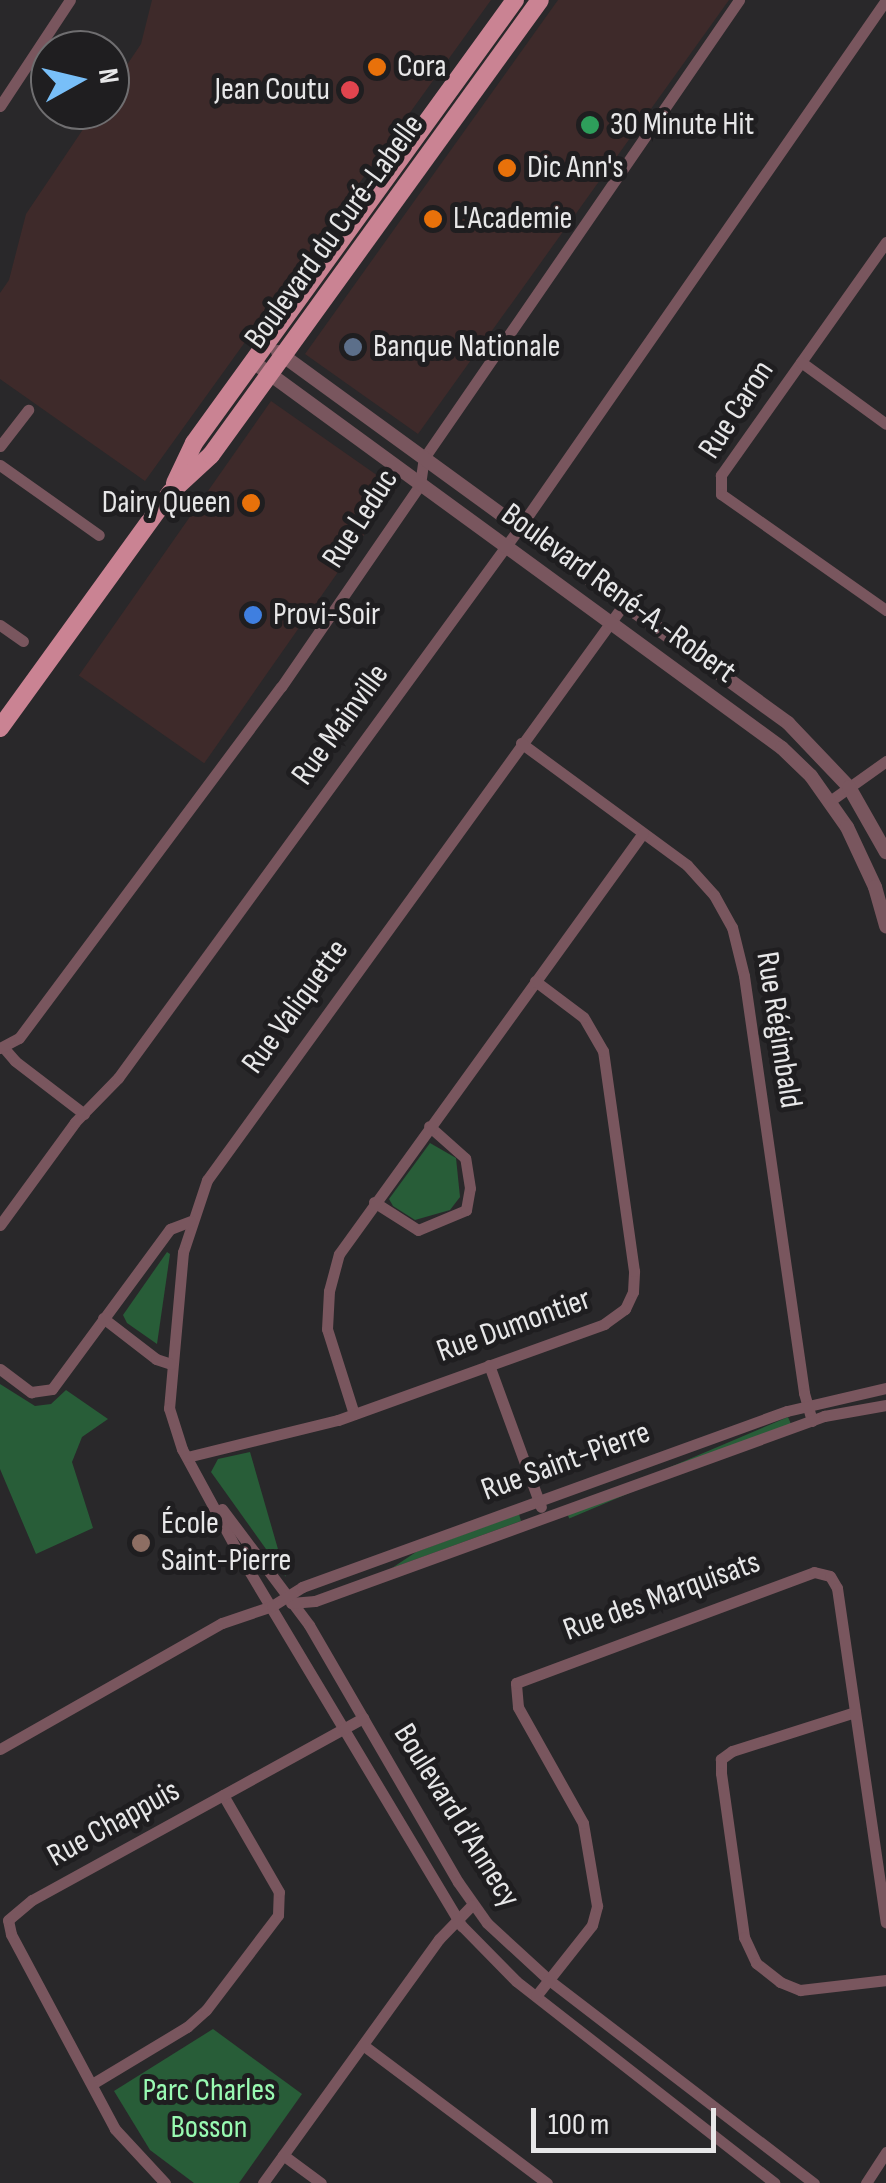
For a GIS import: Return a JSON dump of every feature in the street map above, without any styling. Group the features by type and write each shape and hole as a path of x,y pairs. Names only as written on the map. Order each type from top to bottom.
{"main road":[{"name":"Boulevard du Curé-Labelle","path":"171,492 194,443 515,0"},
{"name":"Boulevard du Curé-Labelle","path":"0,728 171,492 210,455 540,0"}],"street":[{"path":"0,106 70,0"},
{"name":"Rue Leduc","path":"2,1047 18,1038 281,687 420,485 424,458 739,0"},
{"name":"Rue Mainville","path":"0,1226 84,1114 118,1078 520,528 886,0"},
{"name":"Rue Caron","path":"886,244 721,474 722,494 886,610"},
{"name":"Boulevard René-A.-Robert","path":"266,343 788,723 849,787 886,852"},
{"name":"Boulevard René-A.-Robert","path":"252,361 782,748 830,800 860,850 886,926"},
{"path":"802,362 886,424"},
{"path":"0,446 28,410"},
{"path":"0,465 99,535"},
{"name":"Rue Valiquette","path":"0,1370 31,1392 48,1392 170,1229 190,1221 218,1163 624,604"},
{"path":"0,625 23,641"},
{"name":"Rue Régimbald","path":"522,744 704,883 723,910 738,944 806,1405 812,1421"},
{"path":"830,800 886,762"},
{"path":"354,1414 330,1342 328,1307 339,1254 643,833"},
{"name":"Rue Dumontier","path":"187,1457 354,1414 610,1322 625,1309 634,1285 602,1047 584,1018 535,980"},
{"path":"2,1047 14,1061 84,1114"},
{"path":"374,1202 418,1230 452,1219 468,1208 464,1155 429,1126"},
{"name":"Boulevard d'Annecy","path":"190,1221 172,1364 170,1420 272,1606 457,1918 493,1960 536,1996 775,2183"},
{"path":"104,1318 156,1358 172,1364"},
{"path":"489,1365 545,1518"},
{"name":"Rue Saint-Pierre","path":"0,1750 222,1623 290,1600 538,1501 806,1405 886,1388"},
{"name":"Rue Saint-Pierre","path":"290,1600 314,1600 812,1421 886,1405"},
{"name":"Boulevard d'Annecy","path":"210,1494 290,1600 472,1905 511,1949 549,1980 814,2183"},
{"name":"Rue des Marquisats","path":"536,1996 592,1925 597,1901 582,1823 518,1707 513,1689 518,1680 819,1571 830,1576 837,1588 886,1922"},
{"path":"855,1712 732,1751 721,1760 721,1773 744,1937 752,1958 780,1982 800,1990 886,1980"},
{"name":"Rue Chappuis","path":"164,2183 127,2146 11,1934 8,1920 23,1905 363,1718"},
{"path":"92,2084 187,2027 206,2010 278,1915 280,1892 223,1795"},
{"path":"263,2183 457,1918 472,1905"},
{"path":"363,2045 547,2183"},
{"path":"866,2183 886,2152"},
{"path":"282,2156 321,2183"}],"shaded area":[{"path":"152,0 491,0 145,481 0,379 0,293 9,280 26,214 83,130 130,130 130,60 141,44"},
{"path":"558,0 729,0 418,434 305,354"},
{"path":"271,401 396,489 204,763 79,675"}],"green space":[{"path":"430,1143 456,1158 460,1197 450,1210 415,1220 389,1199"},
{"path":"167,1252 170,1254 157,1344 127,1323 123,1315"},
{"path":"0,1384 35,1406 51,1404 66,1390 108,1419 82,1437 72,1462 93,1528 36,1554 0,1469"},
{"path":"788,1417 791,1424 569,1519 566,1511"},
{"path":"250,1452 286,1577 211,1472 218,1459"},
{"path":"519,1514 521,1521 392,1568 416,1552"},
{"name":"Parc Charles Bosson","path":"213,2029 302,2094 239,2183 194,2183 150,2150 114,2091"}],"place":[{"name":"Cora","path":"377,67"},
{"name":"Jean Coutu","path":"350,90"},
{"name":"30 Minute Hit","path":"590,125"},
{"name":"Dic Ann's","path":"507,168"},
{"name":"L'Academie","path":"433,219"},
{"name":"Banque Nationale","path":"353,347"},
{"name":"Dairy Queen","path":"251,503"},
{"name":"Provi-Soir","path":"253,615"},
{"name":"École Saint-Pierre","path":"141,1543"}]}
